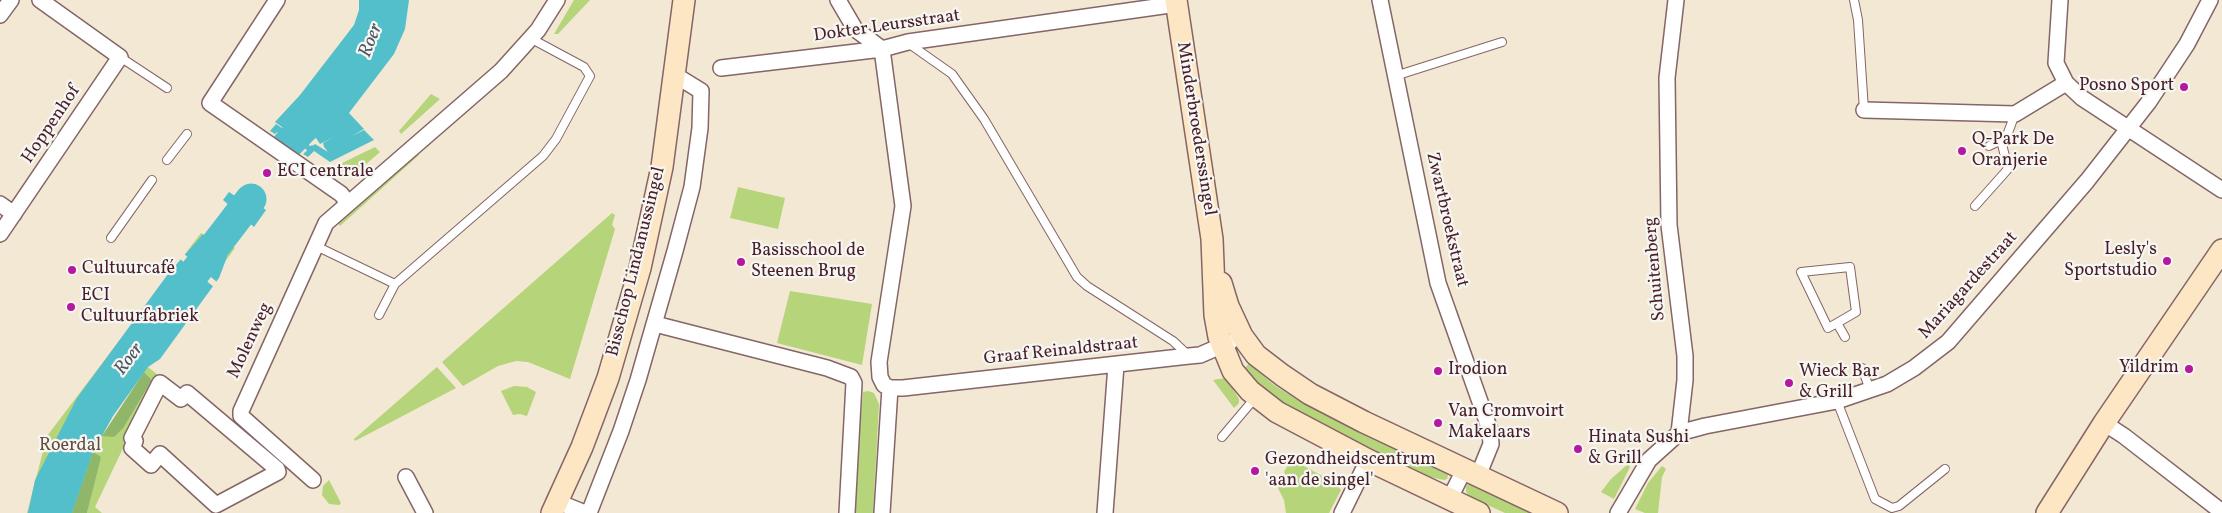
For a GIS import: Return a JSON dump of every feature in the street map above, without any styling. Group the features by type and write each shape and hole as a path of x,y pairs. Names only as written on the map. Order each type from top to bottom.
{"main road":[{"name":"Bisschop Lindanussingel","path":"555,507 582,447 608,378 640,268 662,167 684,0"},
{"name":"Minderbroederssingel","path":"1176,2 1214,258 1228,306 1242,336 1256,355 1310,394 1557,513"},
{"path":"2047,513 2104,423 2222,250"},
{"name":"Minderbroederssingel","path":"1214,258 1214,315 1222,346 1233,371 1256,396 1277,412 1449,500"},
{"path":"1449,500 1468,513"},
{"path":"1449,500 1479,513"}],"street":[{"path":"0,15 11,0"},
{"path":"40,0 120,57"},
{"path":"277,0 210,102 341,194 348,204"},
{"name":"Molenweg","path":"312,480 241,416 241,411 326,222 501,71 530,38 557,0"},
{"path":"838,0 856,29 882,49 903,206 879,362 886,385 882,513"},
{"name":"Zwartbroekstraat","path":"1380,0 1438,283 1490,430 1491,444 1449,500"},
{"name":"Schuitenberg","path":"1676,0 1667,78 1669,225 1685,356 1685,380 1679,433"},
{"path":"2060,0 2056,63 2066,83 2082,98 2222,190"},
{"name":"Mariagardestraat","path":"1679,433 1705,426 1837,401 1870,390 1887,384 1907,372 1948,342 2087,181 2148,103 2187,44 2210,0"},
{"name":"Dokter Leursstraat","path":"721,68 882,49 908,42 1176,2"},
{"name":"Hoppenhof","path":"0,234 120,57"},
{"name":"Bisschop Lindanussingel","path":"589,513 621,430 655,324 692,187 700,128 701,91 675,75"},
{"path":"1864,110 2015,114 2066,83"},
{"path":"0,204 14,214"},
{"path":"655,324 848,375 854,383 848,513"},
{"name":"Graaf Reinaldstraat","path":"886,385 903,388 1200,355 1242,336"},
{"path":"1105,513 1116,365"},
{"path":"160,383 181,399 187,393 277,469 278,472 216,505 160,454 151,465 132,448 135,441 132,438 160,383"},
{"path":"2104,423 2124,436 2222,512"},
{"path":"1618,513 1649,460 1679,433"},
{"path":"1342,513 1368,460"},
{"path":"406,477 425,513"},
{"path":"555,507 585,513"}],"lane":[{"path":"1854,0 1858,20 1864,110"},
{"path":"379,315 394,284 543,156 556,139 590,76 584,67 530,38"},
{"path":"908,42 952,74 984,120 1078,277 1087,286 1173,341 1190,356"},
{"path":"1395,76 1502,42"},
{"path":"120,57 167,88"},
{"path":"1989,146 2006,138 2015,114"},
{"path":"166,160 187,134"},
{"path":"1975,206 2008,169 2001,140"},
{"path":"111,238 152,180"},
{"path":"316,246 394,284"},
{"path":"1850,267 1856,312 1837,323 1828,328 1801,272 1850,267"},
{"path":"1837,323 1845,337"},
{"path":"1862,368 1870,390"},
{"path":"1222,437 1256,396"},
{"path":"1837,401 1876,500 1892,508 1900,506 1946,470"}],"green space":[{"path":"574,0 590,0 558,34 554,34"},
{"path":"431,94 440,99 401,134 399,131"},
{"path":"375,147 380,152 357,172 348,174 334,167"},
{"path":"416,152 419,155 340,226 337,222"},
{"path":"738,187 785,198 778,229 730,218"},
{"path":"612,213 615,215 612,225 615,229 570,379 528,362 516,361 498,366 463,386 442,362"},
{"name":"Roerdal","path":"209,228 235,248 113,412 102,436 124,427 152,380 144,372 148,367 163,379 149,394 95,507 102,513 87,513 100,457 75,513 27,513 47,436 201,233 204,235"},
{"path":"790,291 872,304 862,365 777,343"},
{"path":"1249,364 1274,385 1296,399 1445,467 1448,475 1447,479 1430,477 1275,402 1243,369"},
{"path":"437,367 456,388 355,441 354,439"},
{"path":"144,372 152,380 124,427 114,437 102,436"},
{"path":"1226,378 1239,399 1239,403 1234,408 1213,380"},
{"path":"514,386 527,387 536,392 527,416 513,415 501,391"},
{"path":"863,392 874,393 879,404 873,513 853,513"},
{"path":"93,452 101,457 87,513 72,513"},
{"path":"1280,453 1335,483 1341,490 1329,513 1286,513 1284,500 1278,488 1286,482 1287,477 1284,472 1290,461"},
{"path":"1628,464 1630,467 1614,499 1601,492 1611,479"},
{"path":"1662,466 1666,469 1662,477 1658,513 1645,513 1635,509 1648,483"},
{"path":"329,480 341,503 339,505 329,504 322,495 323,486"},
{"path":"1469,483 1546,513 1505,513 1470,497 1466,492 1466,486"}],"water":[{"path":"359,0 409,0 405,29 394,54 349,113 364,129 352,136 364,130 374,140 330,162 314,151 308,157 303,154 315,144 328,152 323,143 334,137 320,144 316,138 298,147 277,132 275,134 270,131 276,124 299,139 275,122 300,95 354,25 359,10"},
{"path":"239,191 266,210 254,227 223,200 229,192 235,196"},
{"name":"Roerdal","path":"203,234 227,257 219,278 160,359 148,367 113,416 93,452 72,513 28,513 35,480 77,398 168,274"}],"pier":[{"path":"183,253 218,283 215,288 179,258"}],"waterway":[{"name":"Roer","path":"288,144 326,105"},
{"path":"297,135 310,150 312,148"},
{"name":"Roer","path":"189,280 251,199"}],"place":[{"name":"Posno Sport","path":"2184,87"},
{"name":"Q-Park De Oranjerie","path":"1962,151"},
{"name":"ECI centrale","path":"267,173"},
{"name":"Lesly's Sportstudio","path":"2167,261"},
{"name":"Basisschool de Steenen Brug","path":"741,262"},
{"name":"Cultuurcafé","path":"72,270"},
{"name":"ECI Cultuurfabriek","path":"71,307"},
{"name":"Yildrim","path":"2189,369"},
{"name":"Irodion","path":"1438,371"},
{"name":"Wieck Bar & Grill","path":"1789,383"},
{"name":"Van Cromvoirt Makelaars","path":"1438,423"},
{"name":"Hinata Sushi & Grill","path":"1578,449"},
{"name":"Gezondheidscentrum 'aan de singel'","path":"1255,471"}]}
